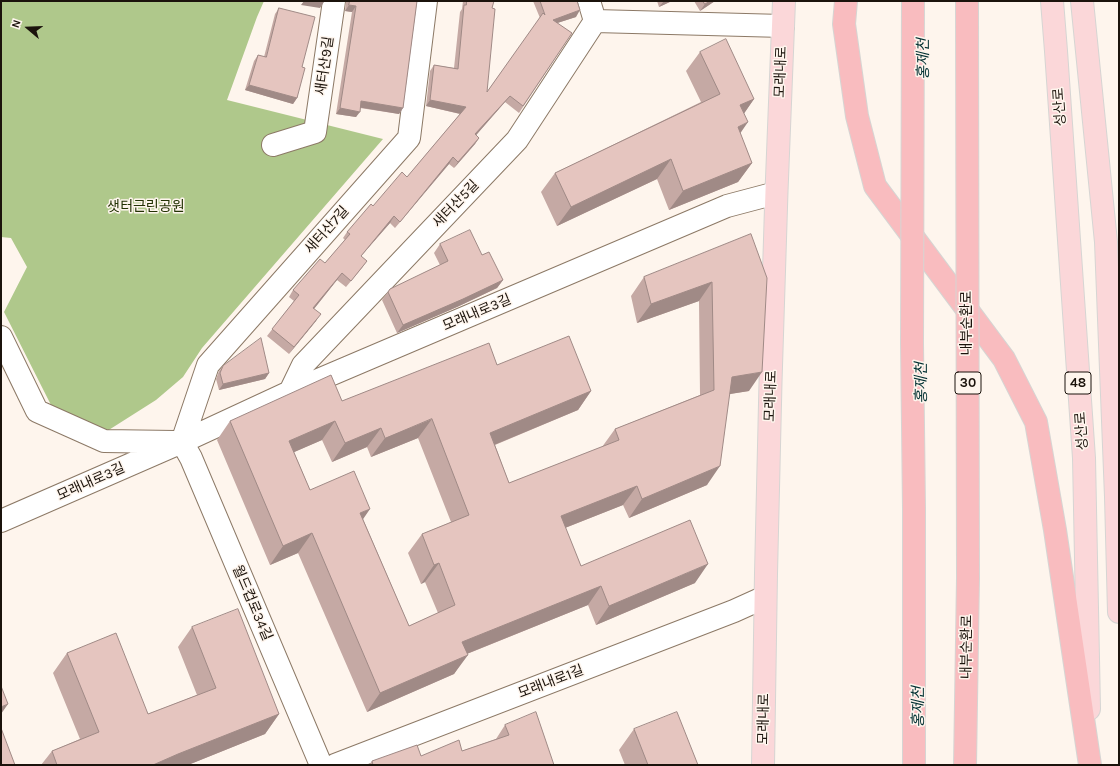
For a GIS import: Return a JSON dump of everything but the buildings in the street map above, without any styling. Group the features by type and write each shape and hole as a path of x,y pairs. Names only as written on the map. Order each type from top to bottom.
{"highway":[{"path":"846,1 844,24 856,116 875,186 1004,359 1036,422 1055,530 1090,765"},
{"path":"913,1 912,343 914,509 914,765"},
{"name":"내부순환로","path":"965,765 968,578 967,1"}],"main road":[{"name":"모래내로","path":"763,765 765,597 776,193 784,1"},
{"name":"성산로","path":"1052,1 1084,458 1090,765"},
{"path":"1082,1 1106,242 1119,612"}],"street":[{"name":"새터산9길","path":"273,145 315,132 334,1"},
{"name":"새터산7길","path":"182,442 208,365 409,138 426,1"},
{"name":"모래내로","path":"592,11 783,26"},
{"name":"새터산5길","path":"290,392 303,365 517,140 592,11"},
{"name":"모래내로3길","path":"1,521 182,442 290,392 727,206 776,193"},
{"name":"모래내로3길","path":"1,337 38,411 104,441 182,442"},
{"name":"월드컵로34길","path":"182,442 191,458 321,765"},
{"name":"모래내로1길","path":"336,765 734,611 765,597"}],"green space":[{"name":"샛터근린공원","path":"1,1 264,1 227,100 383,139 202,348 183,377 156,400 104,433 51,405 4,312 27,267 11,238 1,237"}],"pier":[{"path":"906,1 972,1 969,765 907,765"}],"water label":[{"name":"홍제천","path":"924,59"},
{"name":"홍제천","path":"922,383"},
{"name":"홍제천","path":"919,707"}]}
